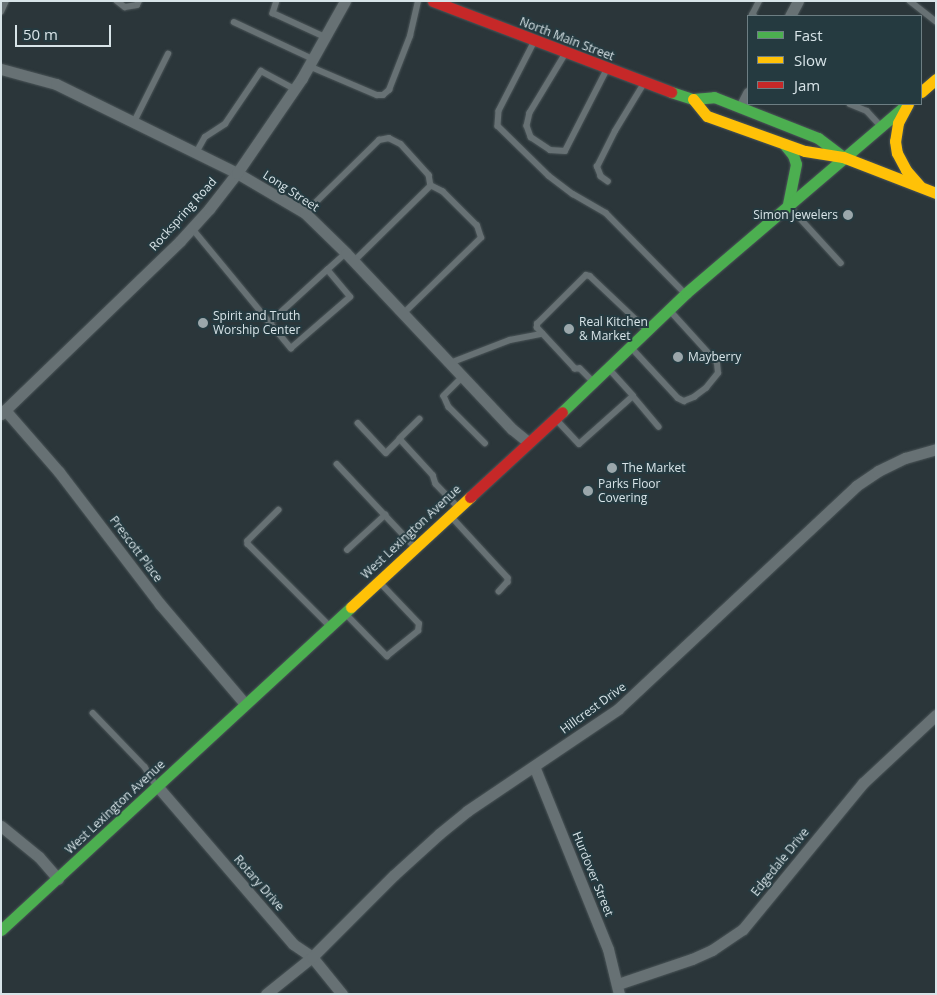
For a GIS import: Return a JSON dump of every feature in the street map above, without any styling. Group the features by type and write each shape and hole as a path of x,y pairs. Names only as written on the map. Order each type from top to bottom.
{"street":[{"name":"Rockspring Road","path":"3,412 192,228 237,173 295,89 345,1"},
{"name":"North Main Street","path":"433,1 644,83 693,98 714,97 741,107 818,138 843,157"},
{"path":"791,15 798,1"},
{"name":"Long Street","path":"1,68 56,84 237,173 305,213 512,429 528,442"},
{"path":"922,91 936,79"},
{"path":"741,107 747,95"},
{"name":"North Main Street","path":"693,98 707,116 805,152 843,157 936,193"},
{"name":"West Lexington Avenue","path":"1,930 594,383 686,293 906,105"},
{"path":"907,105 898,123 894,141 897,153 906,170 922,188"},
{"path":"784,144 793,155 796,164 788,204"},
{"name":"Prescott Place","path":"3,412 59,472 160,604 245,704"},
{"name":"Hillcrest Drive","path":"266,994 312,957 394,874 439,834 467,812 612,714 638,693 856,486 878,470 905,458 936,449"},
{"name":"Edgedale Drive","path":"618,989 712,950 744,928 863,782 936,715"},
{"name":"Hurdover Street","path":"534,766 608,949 618,989"},
{"name":"Rotary Drive","path":"158,787 293,944 312,957 342,994"},
{"path":"1,826 39,857 58,879"}],"lane":[{"path":"1,12 6,1"},
{"path":"117,1 125,7 137,5 139,1"},
{"path":"277,1 273,13 325,37"},
{"path":"234,22 311,63 377,95 383,95 390,90 410,36 418,1"},
{"path":"752,15 759,1"},
{"path":"910,1 936,21"},
{"path":"535,41 499,111 498,126 549,176 573,194 606,213 686,293"},
{"path":"566,53 530,113 527,126 531,137 550,150 565,151 608,69"},
{"path":"134,122 168,54"},
{"path":"196,152 205,137 226,124 261,71 295,89"},
{"path":"608,182 602,177 597,167 615,131 644,83"},
{"path":"852,105 867,111 881,126"},
{"path":"305,213 379,140 389,138 401,144 429,175 431,186"},
{"path":"268,323 327,270 350,258 431,186"},
{"path":"403,314 481,238 477,226 443,192 431,186"},
{"path":"788,204 841,263"},
{"path":"192,228 268,323 291,348 350,297 327,270"},
{"path":"594,383 580,369 575,369 537,328 537,324 586,275 590,276 647,331"},
{"path":"631,348 678,398 684,400 694,397 706,388 718,372 717,363 669,310"},
{"path":"450,363 510,340 542,334"},
{"path":"608,369 659,427"},
{"path":"463,377 444,396 449,406 485,444"},
{"path":"555,418 578,444 633,396"},
{"path":"358,423 386,453 420,419"},
{"path":"400,439 433,476 436,484 454,511 508,578 508,582 499,592"},
{"path":"337,464 415,547"},
{"path":"279,510 248,541 248,544 330,626"},
{"path":"347,550 385,515"},
{"path":"344,612 387,656 418,631 419,624 378,581"},
{"path":"93,712 145,767 158,787"}],"traffic: fast":[{"path":"671,92 693,99 714,97 818,138 843,157"},
{"path":"562,412 686,293 906,105"},
{"path":"784,144 793,155 796,164 788,204"},
{"path":"1,930 351,607"}],"traffic: slow":[{"path":"922,91 936,79"},
{"path":"693,99 707,116 805,151 843,157 936,193"},
{"path":"907,105 898,123 895,141 897,153 906,170 920,186"},
{"path":"351,607 470,497"}],"traffic: jam":[{"path":"433,1 671,92"},
{"path":"470,497 562,412"}],"place":[{"name":"Simon Jewelers","path":"848,215"},
{"name":"Spirit and Truth Worship Center","path":"203,323"},
{"name":"Real Kitchen & Market","path":"569,329"},
{"name":"Mayberry","path":"678,357"},
{"name":"The Market","path":"612,468"},
{"name":"Parks Floor Covering","path":"588,491"}]}
